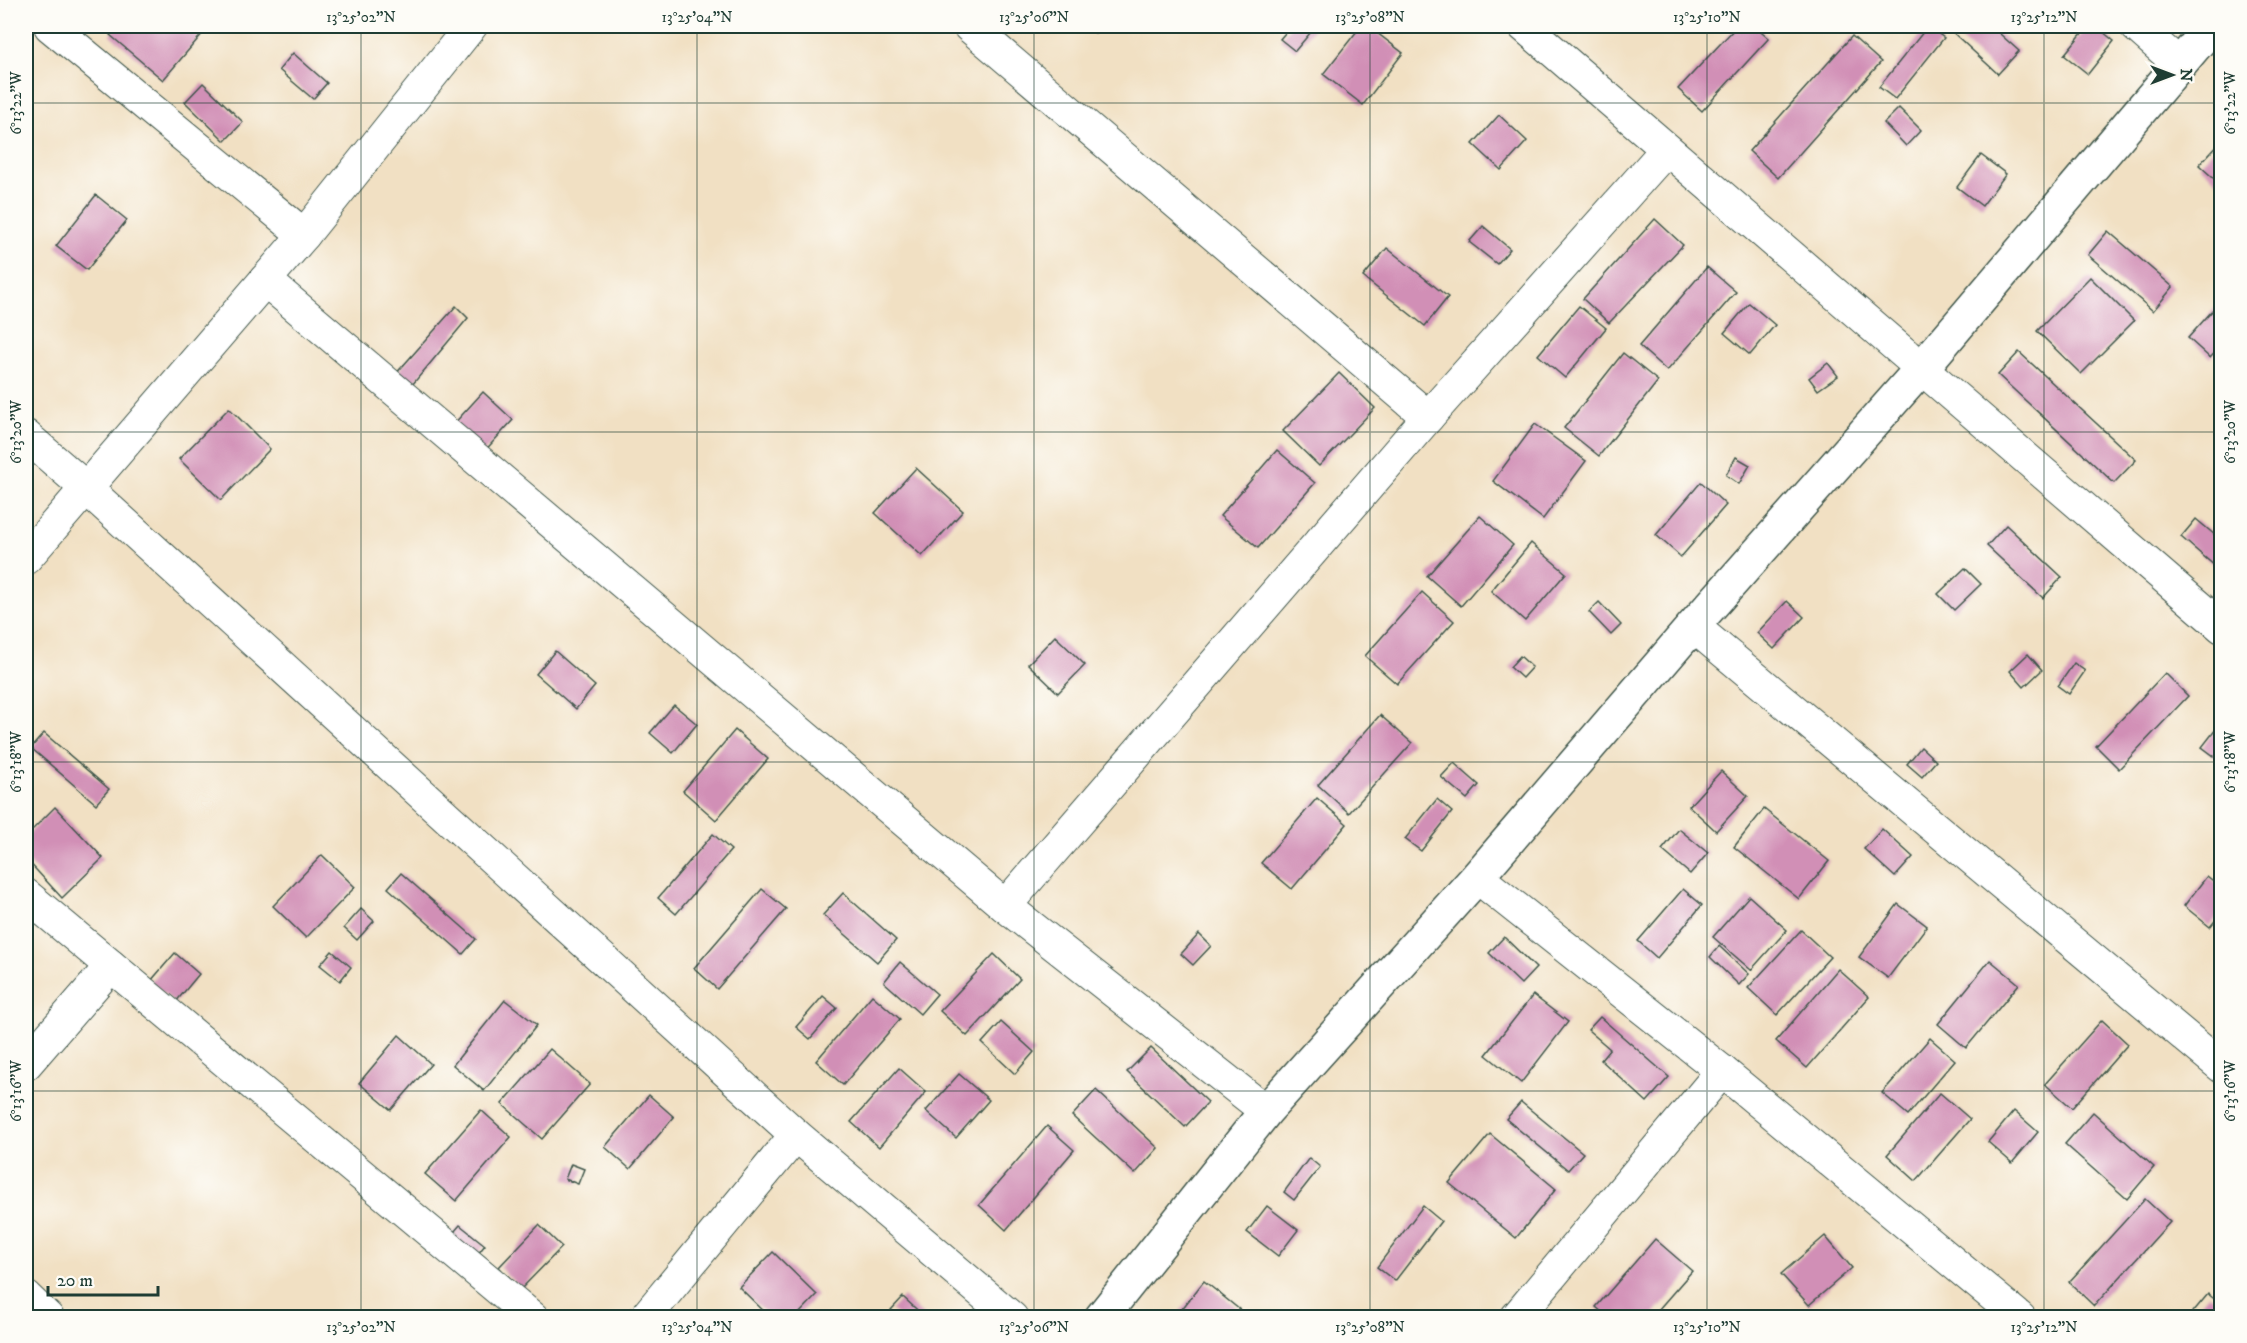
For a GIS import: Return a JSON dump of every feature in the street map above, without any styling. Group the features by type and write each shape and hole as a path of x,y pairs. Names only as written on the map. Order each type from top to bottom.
{"street":[{"path":"52,26 304,235"},
{"path":"26,558 304,235 471,26"},
{"path":"969,26 1428,417"},
{"path":"1524,26 2222,627"},
{"path":"2136,26 2179,64"},
{"path":"1101,1317 1266,1111 1477,877 1693,627 1921,369 2212,26"},
{"path":"1005,906 1428,417 1666,150"},
{"path":"265,280 1005,906 1266,1111"},
{"path":"26,436 86,488 796,1135 1012,1317"},
{"path":"1693,627 2222,1067"},
{"path":"1477,877 1722,1071 2020,1317"},
{"path":"26,895 532,1317"},
{"path":"26,1064 111,966"},
{"path":"1516,1317 1722,1071"},
{"path":"645,1317 796,1135"},
{"path":"26,1297 48,1317"}],"building":[{"path":"118,26 209,26 163,80 110,35"},
{"path":"1086,26 1101,26 1095,33"},
{"path":"1291,26 1316,26 1295,51 1280,39"},
{"path":"1361,26 1368,26 1403,53 1363,105 1323,74"},
{"path":"1737,26 1755,26 1769,38 1702,111 1678,89"},
{"path":"1928,26 1944,38 1895,99 1879,87"},
{"path":"1946,26 1991,26 2019,51 1998,74"},
{"path":"2088,26 2096,26 2114,41 2088,74 2064,55"},
{"path":"1852,36 1881,62 1778,178 1749,151"},
{"path":"293,53 327,83 313,99 279,70"},
{"path":"203,83 243,122 225,141 185,102"},
{"path":"1899,108 1921,130 1906,146 1884,123"},
{"path":"1499,115 1527,141 1501,170 1473,144"},
{"path":"2222,140 2222,186 2199,165"},
{"path":"1981,155 2006,174 1982,206 1957,187"},
{"path":"96,195 127,220 87,270 56,246"},
{"path":"1655,219 1683,245 1609,323 1583,299"},
{"path":"1483,226 1510,249 1497,264 1469,242"},
{"path":"2108,231 2173,287 2153,311 2088,255"},
{"path":"1387,248 1448,297 1425,326 1363,277"},
{"path":"1707,267 1736,292 1667,371 1639,346"},
{"path":"2090,277 2134,321 2081,374 2037,331"},
{"path":"2222,300 2222,345 2210,358 2188,338"},
{"path":"1749,303 1775,325 1750,355 1724,333"},
{"path":"456,306 468,318 402,397 386,385"},
{"path":"1579,306 1606,328 1565,378 1538,355"},
{"path":"2019,352 2136,460 2114,483 1998,375"},
{"path":"1623,353 1658,381 1599,456 1564,428"},
{"path":"1828,363 1838,376 1818,390 1809,378"},
{"path":"1339,373 1375,408 1319,466 1283,431"},
{"path":"483,392 513,420 481,455 451,427"},
{"path":"229,408 270,449 221,500 179,459"},
{"path":"1535,424 1586,461 1543,519 1493,481"},
{"path":"1277,450 1315,483 1258,548 1220,516"},
{"path":"1736,457 1750,465 1739,484 1726,475"},
{"path":"916,468 963,511 922,556 875,513"},
{"path":"1701,482 1726,505 1681,557 1656,535"},
{"path":"1480,516 1513,545 1461,606 1427,576"},
{"path":"2196,519 2222,541 2222,572 2181,537"},
{"path":"2006,525 2062,577 2043,598 1987,546"},
{"path":"1531,543 1566,573 1525,621 1491,591"},
{"path":"1965,568 1981,584 1954,610 1938,594"},
{"path":"1422,592 1454,621 1397,684 1365,656"},
{"path":"1787,601 1804,617 1774,649 1757,633"},
{"path":"1599,602 1621,625 1611,635 1589,612"},
{"path":"1055,636 1085,665 1058,693 1028,664"},
{"path":"555,651 595,686 576,709 536,674"},
{"path":"2028,654 2042,670 2024,687 2010,671"},
{"path":"1520,656 1532,667 1522,678 1510,667"},
{"path":"2074,663 2085,671 2069,694 2058,686"},
{"path":"2165,673 2188,696 2119,769 2096,746"},
{"path":"674,705 697,724 673,753 650,733"},
{"path":"1380,715 1412,743 1349,813 1318,785"},
{"path":"2220,724 2222,725 2222,762 2202,747"},
{"path":"735,730 768,759 716,820 683,791"},
{"path":"44,733 109,789 96,804 31,748"},
{"path":"1921,747 1936,761 1922,777 1907,764"},
{"path":"1454,763 1479,785 1467,799 1441,777"},
{"path":"1721,771 1748,796 1716,831 1689,806"},
{"path":"1317,798 1347,824 1292,889 1261,863"},
{"path":"1437,799 1452,812 1421,851 1405,839"},
{"path":"55,807 103,858 62,898 26,859 26,836"},
{"path":"1764,809 1829,861 1799,899 1734,847"},
{"path":"1679,829 1708,853 1690,874 1662,850"},
{"path":"1882,829 1913,857 1895,877 1864,849"},
{"path":"713,834 731,850 676,914 658,898"},
{"path":"322,855 355,887 306,938 273,906"},
{"path":"401,873 476,939 463,954 388,888"},
{"path":"2207,876 2222,888 2222,912 2210,927 2184,906"},
{"path":"762,889 786,909 717,989 694,968"},
{"path":"1683,889 1702,905 1657,958 1638,941"},
{"path":"843,893 896,940 877,962 823,915"},
{"path":"1749,896 1787,930 1751,970 1713,937"},
{"path":"1898,904 1927,926 1888,978 1859,957"},
{"path":"361,909 374,921 357,940 344,928"},
{"path":"1801,930 1830,957 1777,1015 1748,988"},
{"path":"1199,934 1211,946 1193,965 1181,954"},
{"path":"1504,937 1536,968 1521,984 1489,953"},
{"path":"1719,946 1749,974 1739,985 1710,957"},
{"path":"332,951 351,967 340,981 320,965"},
{"path":"175,953 199,974 175,1003 150,982"},
{"path":"994,954 1020,979 967,1036 940,1011"},
{"path":"1990,960 2019,984 1966,1048 1938,1024"},
{"path":"900,962 937,994 920,1014 884,982"},
{"path":"1838,969 1869,997 1807,1068 1776,1041"},
{"path":"872,995 900,1019 843,1085 816,1061"},
{"path":"1533,995 1568,1022 1521,1083 1486,1055"},
{"path":"823,996 837,1008 810,1039 796,1027"},
{"path":"505,1000 537,1025 484,1091 453,1065"},
{"path":"1600,1017 1669,1077 1647,1102 1601,1060 1610,1049 1588,1030"},
{"path":"2102,1020 2128,1044 2072,1108 2045,1084"},
{"path":"1001,1022 1034,1052 1015,1074 982,1043"},
{"path":"399,1035 431,1064 391,1110 359,1083"},
{"path":"1930,1038 1955,1060 1908,1115 1882,1093"},
{"path":"1151,1048 1208,1102 1185,1127 1127,1072"},
{"path":"550,1049 590,1084 542,1139 502,1104"},
{"path":"899,1068 926,1092 879,1147 851,1122"},
{"path":"959,1074 989,1100 956,1138 926,1111"},
{"path":"1096,1090 1158,1148 1135,1174 1072,1116"},
{"path":"1940,1093 1970,1119 1916,1181 1887,1155"},
{"path":"649,1095 674,1117 630,1169 605,1147"},
{"path":"1521,1102 1583,1153 1568,1170 1506,1119"},
{"path":"481,1110 511,1137 456,1201 425,1174"},
{"path":"2014,1111 2038,1132 2012,1163 1988,1142"},
{"path":"2093,1112 2154,1167 2127,1199 2065,1144"},
{"path":"1047,1126 1074,1150 1006,1230 979,1205"},
{"path":"1490,1134 1556,1189 1516,1238 1449,1183"},
{"path":"1309,1158 1320,1167 1294,1200 1284,1192"},
{"path":"571,1164 584,1169 578,1184 565,1179"},
{"path":"2145,1199 2170,1222 2094,1306 2069,1282"},
{"path":"1267,1206 1298,1230 1278,1256 1247,1232"},
{"path":"1423,1206 1441,1221 1395,1281 1377,1267"},
{"path":"460,1225 485,1245 473,1260 448,1239"},
{"path":"539,1225 562,1247 521,1289 499,1267"},
{"path":"1825,1236 1852,1268 1809,1305 1781,1274"},
{"path":"1655,1239 1692,1271 1651,1318 1609,1318 1596,1307"},
{"path":"773,1252 817,1295 795,1318 771,1318 739,1287"},
{"path":"1204,1281 1250,1318 1182,1318 1178,1314"},
{"path":"2208,1294 2222,1305 2222,1318 2188,1318"},
{"path":"903,1297 926,1318 900,1318 891,1310"}]}
